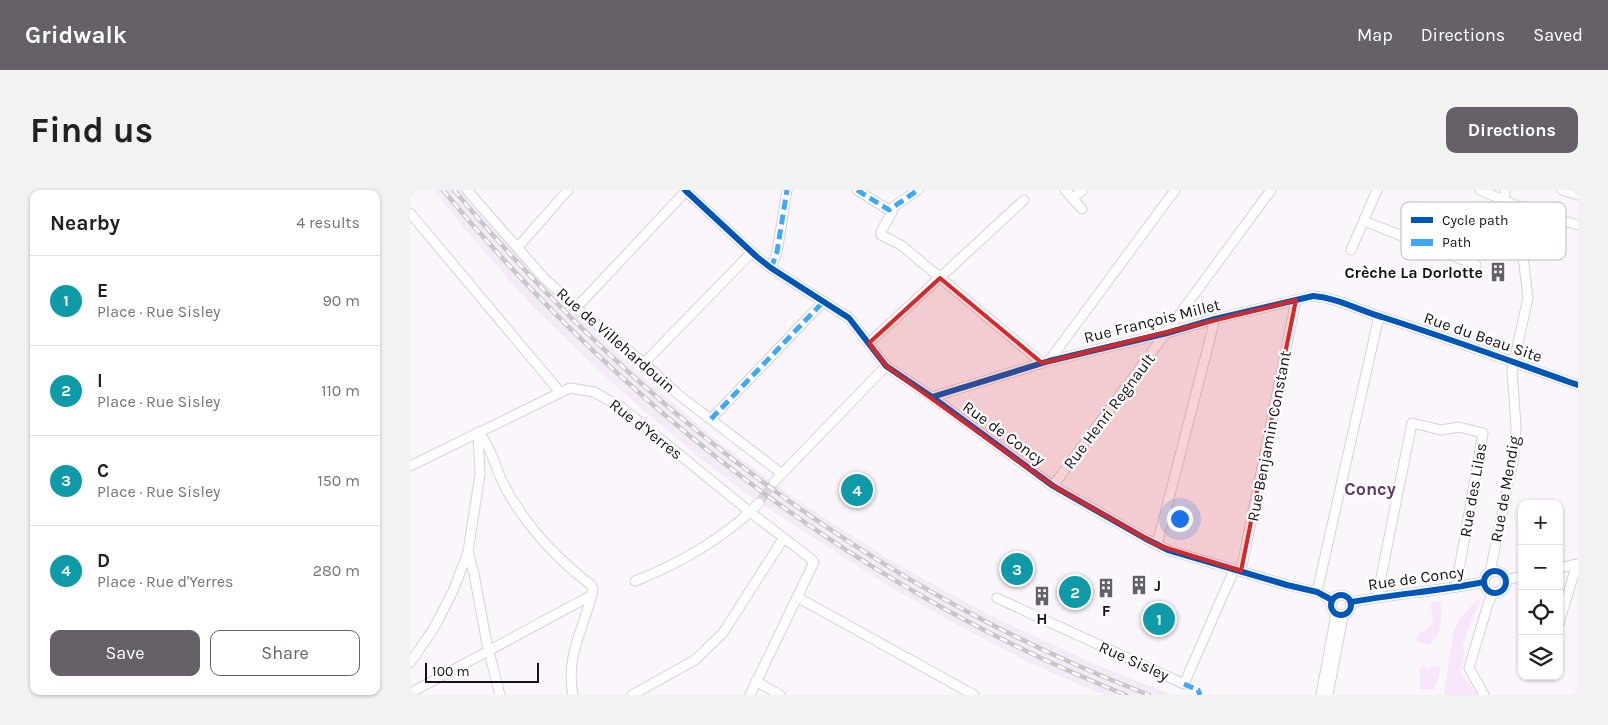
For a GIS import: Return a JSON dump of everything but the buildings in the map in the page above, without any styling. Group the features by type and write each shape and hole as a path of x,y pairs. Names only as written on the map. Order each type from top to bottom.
{"street":[{"name":"Rue de Villehardouin","path":"467,190 543,277 576,308 644,363 680,396 781,473"},
{"path":"518,247 568,190"},
{"path":"576,308 686,190"},
{"name":"Rue de Concy","path":"686,190 771,268 849,318 886,366 932,397 1053,486 1157,545 1237,571 1317,592 1332,600 1337,596 1344,595 1350,599 1351,609 1346,614 1340,615"},
{"path":"771,268 777,252 787,190"},
{"path":"857,190 890,210"},
{"path":"890,210 918,190"},
{"path":"1065,190 1082,209"},
{"path":"1072,198 1083,190"},
{"path":"890,210 892,212 880,232 881,235 901,245 995,324 1045,362 1176,190"},
{"name":"Rue Henri Regnault","path":"1053,486 1271,190"},
{"path":"1351,250 1377,190"},
{"path":"1480,190 1509,202"},
{"name":"Rue de Mendig","path":"1505,190 1505,200"},
{"path":"1562,190 1578,195"},
{"path":"869,343 1024,200"},
{"path":"410,213 560,392"},
{"path":"1364,220 1401,235"},
{"path":"1566,221 1578,225"},
{"path":"644,363 752,252"},
{"path":"1464,260 1476,265"},
{"name":"Rue de Mendig","path":"1490,572 1514,456 1516,426 1512,379 1527,306 1527,288 1523,260"},
{"name":"Rue François Millet","path":"932,397 1045,362 1313,296 1326,297 1379,316"},
{"name":"Rue Benjamin Constant","path":"1237,571 1296,300"},
{"path":"711,419 824,301"},
{"path":"1317,592 1379,316"},
{"name":"Rue du Beau Site","path":"1379,316 1578,385"},
{"path":"1157,545 1215,319"},
{"path":"774,482 886,366"},
{"name":"Rue d'Yerres","path":"410,466 560,392 570,388 594,392 608,398 621,407 814,562 797,597"},
{"name":"Rue des Lilas","path":"1377,597 1412,423 1440,430 1459,427 1483,433 1456,587"},
{"path":"478,432 486,442 504,486 522,514 550,550 591,585 592,592 572,658 570,678 573,695"},
{"path":"478,432 480,474"},
{"path":"410,663 434,628 468,552 480,474 484,463 491,455"},
{"path":"635,581 658,572 718,538 759,503"},
{"path":"632,695 695,660 723,633 783,539"},
{"path":"468,552 500,695"},
{"path":"1563,567 1578,564 1563,611"},
{"name":"Rue Sisley","path":"997,598 1184,684 1237,571"},
{"path":"1484,695 1469,668 1470,662 1493,592 1502,590 1506,580 1499,571 1490,572"},
{"name":"Rue de Concy","path":"1490,572 1484,582 1487,589 1493,592"},
{"path":"1506,580 1518,577"},
{"name":"Rue de Concy","path":"1351,602 1377,597 1424,593 1484,582"},
{"path":"410,693 592,592"},
{"path":"750,695 797,597 974,695"},
{"path":"1332,600 1331,606 1340,615"},
{"path":"1321,695 1340,615"},
{"path":"1328,695 1340,615"},
{"path":"756,681 780,695"}],"highlighted area":[{"path":"940,278 1042,363 1296,300 1241,571 1157,545 1053,486 886,366 869,343"}],"shaded area":[{"path":"433,190 462,190 517,254 581,319 652,385 720,443 830,522 902,567 989,615 1092,663 1172,695 1104,695 1028,662 884,583 753,498 701,459 618,388 533,307"},
{"path":"1481,599 1463,646 1465,657 1460,671 1477,695 1444,695 1453,634 1459,620 1476,601"},
{"path":"1441,601 1439,631 1433,641 1428,645 1417,641 1418,635 1432,624 1433,616 1430,603"},
{"path":"1424,664 1427,669 1433,666 1440,667 1439,676 1433,690 1421,689 1419,670"}],"tunnel":[{"path":"759,503 774,482"}],"railway":[{"path":"443,190 514,271 589,347 669,419 753,485 841,546 932,602 1028,652 1126,695"},
{"path":"454,190 526,271 603,348 684,420 769,487 859,548 952,603 1049,653 1149,695"}],"marked path":[{"path":"771,268 777,252 787,190"},
{"path":"857,190 889,210 918,190"},
{"path":"711,419 824,301"},
{"path":"1184,684 1198,690 1200,695"}],"cycle path":[{"path":"685,190 771,268 849,318 886,366 932,397 1053,486 1168,550 1317,592 1332,600"},
{"path":"932,397 1049,361 1313,296 1339,302 1578,385"},
{"path":"1495,571 1503,574 1506,582 1503,590 1495,593 1487,590 1484,582 1487,574 1495,571"},
{"path":"1351,602 1484,582"},
{"path":"1337,595 1345,595 1351,601 1351,605 1351,609 1345,615 1337,615 1331,609 1331,601 1337,595"}],"place":[{"name":"Crèche La Dorlotte","path":"1498,272"},
{"name":"D","path":"857,490"},
{"name":"C","path":"1017,569"},
{"name":"J","path":"1139,585"},
{"name":"F","path":"1106,588"},
{"name":"I","path":"1075,592"},
{"name":"H","path":"1042,596"},
{"name":"E","path":"1159,619"}],"district":[{"name":"Concy","path":"1370,489"}]}
